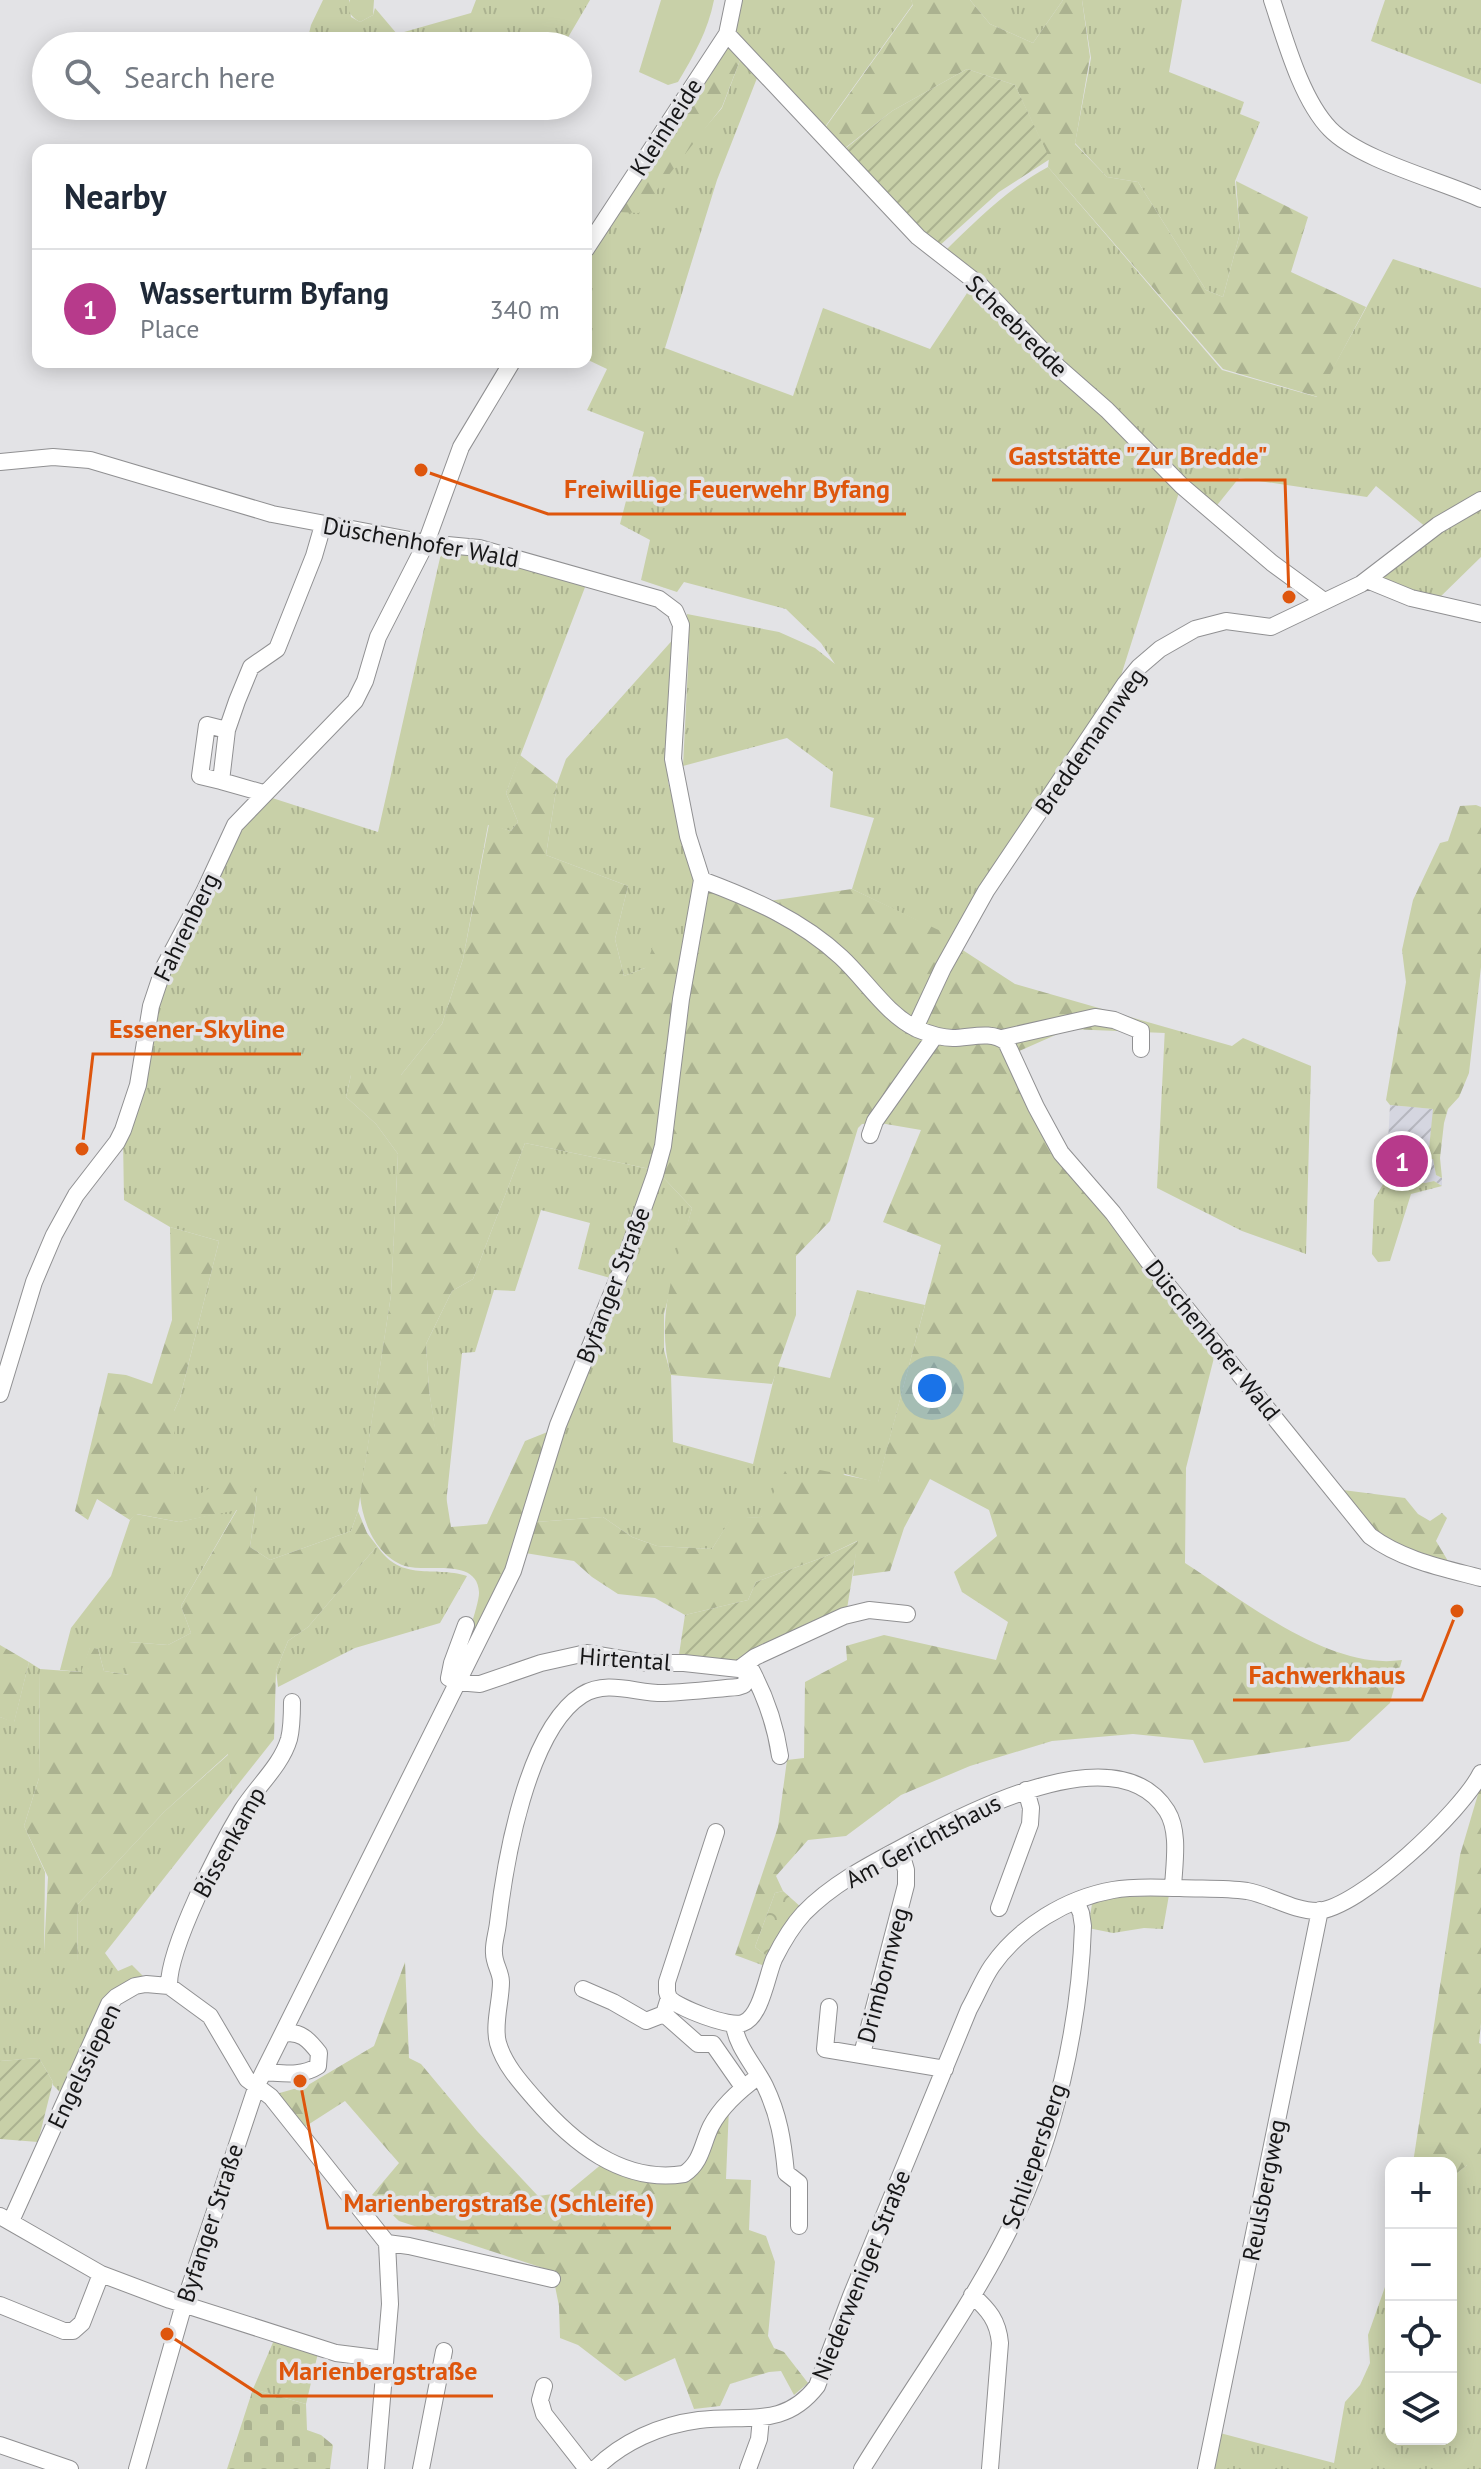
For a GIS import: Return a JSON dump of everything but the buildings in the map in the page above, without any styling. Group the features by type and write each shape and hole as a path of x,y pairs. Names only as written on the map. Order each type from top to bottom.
{"street":[{"name":"Kleinheide","path":"592,240 727,34 734,0"},
{"path":"1272,0 1306,91 1316,111 1337,135 1362,152 1481,199"},
{"name":"Scheebredde","path":"727,34 918,237 981,286 1058,367 1107,410 1182,486 1272,563 1324,601"},
{"path":"426,543 461,447 508,368"},
{"name":"Düschenhofer Wald","path":"0,462 53,457 90,460 272,514 426,543 479,548 659,599 675,611 681,625 673,759 688,836 700,875"},
{"name":"Breddemannweg","path":"915,1028 966,924 986,891 1139,667 1178,637 1209,624 1226,621 1271,627 1367,580 1438,525 1481,500"},
{"path":"263,793 221,781 227,730 251,667 277,649 323,525"},
{"name":"Fahrenberg","path":"0,1394 34,1282 54,1235 76,1195 123,1130 138,1085 151,1006 164,967 235,825 355,701 365,681 378,637 426,543"},
{"path":"1367,580 1411,598 1481,614"},
{"path":"700,875 785,916 819,938 858,973 900,1018 935,1036 1002,1038 1095,1017 1114,1020 1141,1031 1141,1049"},
{"name":"Byfanger Straße","path":"137,2469 184,2304 260,2078 513,1571 558,1425 621,1271 655,1175 663,1146 700,875"},
{"path":"870,1135 875,1121 935,1036"},
{"name":"Düschenhofer Wald","path":"1002,1038 1012,1050 1036,1107 1061,1153 1113,1213 1148,1261 1370,1536 1420,1562 1481,1578"},
{"path":"746,1665 755,1657 844,1616 869,1610 907,1614"},
{"name":"Byfanger Straße","path":"457,1682 449,1678 466,1625"},
{"name":"Hirtental","path":"457,1682 480,1684 541,1663 586,1653 646,1663 684,1663 739,1669 746,1665"},
{"path":"746,1665 764,1694 773,1719 780,1756"},
{"path":"746,1665 747,1679 744,1685 738,1687 664,1693 607,1687 581,1695 559,1718 548,1735 521,1805 503,1885 493,1955 501,1981 497,2040 516,2077 549,2116 585,2148 607,2161 640,2173 684,2174 698,2161 714,2121 743,2087 759,2076"},
{"name":"Bissenkamp","path":"169,1986 171,1967 199,1894 241,1812 286,1748 292,1702"},
{"path":"1320,1910 1351,1899 1380,1879 1467,1798 1481,1773"},
{"name":"Am Gerichtshaus","path":"734,2024 752,2018 776,1955 803,1915 824,1896 900,1849 986,1805 1026,1790 1078,1779 1122,1781 1150,1792 1161,1802 1172,1821 1173,1888"},
{"path":"999,1908 1014,1893 1031,1819 1026,1790"},
{"path":"716,1832 667,1982 667,2006 698,2044 713,2044 743,2087"},
{"name":"Drimbornweg","path":"862,2054 906,1885 906,1870 900,1849"},
{"name":"Niederweniger Straße","path":"595,2469 616,2450 642,2436 676,2424 717,2418 761,2418 795,2408 817,2386 969,2009 992,1966 1021,1934 1076,1901 1125,1889 1251,1892 1307,1910 1320,1910"},
{"name":"Schliepersberg","path":"862,2469 972,2295 1013,2222 1051,2118 1075,2021 1083,1926 1076,1901"},
{"name":"Reulsbergweg","path":"1206,2469 1320,1910"},
{"name":"Engelssiepen","path":"5,2218 109,2004 135,1986 169,1986"},
{"path":"169,1986 210,2016 247,2079 309,2072 318,2066 319,2053 305,2037 296,2033 283,2034"},
{"path":"583,1989 646,2021 667,2006 681,2007 734,2024 735,2034 759,2076 781,2126 786,2173 799,2183 799,2226"},
{"path":"829,2007 825,2049 945,2069"},
{"path":"260,2078 271,2097 387,2243 390,2292 376,2469"},
{"path":"5,2218 101,2274 336,2353 384,2359"},
{"path":"387,2243 552,2279"},
{"path":"0,2305 64,2331 73,2331 82,2323 101,2274"},
{"path":"972,2295 993,2316 999,2327 990,2469"},
{"path":"421,2469 444,2351"},
{"path":"544,2386 540,2400 544,2414 587,2469"},
{"path":"748,2469 759,2439 761,2418"},
{"path":"0,2445 70,2469"}],"shaded area":[{"path":"1390,1105 1434,1109 1428,1158 1433,1159 1436,1175 1442,1178 1442,1186 1434,1181 1386,1179"}],"green space":[{"path":"323,0 349,0 351,17 360,22 373,15 375,8 395,32 309,32"},
{"path":"350,0 374,0 373,15 360,22 349,10"},
{"path":"476,0 590,0 571,32 404,32 471,13"},
{"path":"661,0 714,0 695,52 678,82 668,85 639,72"},
{"path":"738,0 911,0 913,4 822,131 731,33"},
{"path":"911,0 970,0 990,24 1033,43 1063,0 1082,0 1090,57 1075,144 1107,177 1138,182 1206,290 1223,297 1240,233 1236,181 1308,217 1291,272 1366,307 1318,397 1223,369 1048,167 1049,158 1015,85 967,69 892,111 840,152 822,132 913,5"},
{"path":"970,0 1063,0 1033,43 990,24"},
{"path":"1082,0 1182,0 1169,72 1244,102 1240,114 1260,122 1235,181 1240,233 1223,297 1206,290 1138,182 1107,177 1075,143 1091,58"},
{"path":"1385,0 1481,0 1481,84 1371,41"},
{"path":"728,41 742,55 722,107 639,213 619,212"},
{"path":"742,55 759,73 717,180 665,348 793,396 823,308 930,349 977,278 944,252 1006,195 1048,167 1222,370 1317,397 1393,259 1481,288 1481,495 1427,528 1376,486 1367,497 1239,478 1214,509 1182,483 1119,682 963,934 947,935 852,889 874,818 830,807 833,772 787,738 683,766 689,646 687,614 779,632 815,648 835,664 821,643 786,609 684,582 677,592 641,580 650,540 620,524 644,432 587,410 607,369 592,362 592,252 618,212 692,143 722,108"},
{"path":"967,69 1015,85 1050,159 999,192 938,247 841,152 892,111"},
{"path":"1481,505 1481,557 1434,603 1374,581 1430,535"},
{"path":"442,549 511,561 587,582 506,793 518,822 511,831 488,825 463,959 442,1024 401,1075 351,1075 346,1097 376,1124 398,1154 391,1295 358,1511 351,1531 270,1560 250,1547 257,1496 174,1496 174,1411 180,1398 219,1241 170,1227 124,1200 123,1138 157,995 238,824 266,796 378,832"},
{"path":"677,635 666,724 668,782 694,874 684,943 645,968 624,976 615,939 628,886 546,855 557,784 566,759"},
{"path":"520,755 557,784 546,855 628,886 615,939 624,976 645,968 656,938 691,945 705,886 762,902 852,889 947,934 954,926 963,934 958,947 1015,984 1165,1027 1165,1033 1069,1029 1017,1052 1048,1129 1218,1342 1186,1468 1185,1563 1261,1613 1317,1644 1374,1661 1402,1660 1390,1703 1349,1741 1204,1763 1193,1740 1133,1734 1052,1741 970,1766 901,1795 846,1836 808,1840 776,1876 783,1891 775,1893 755,1947 769,1958 765,1966 735,1955 778,1827 787,1760 804,1758 805,1682 847,1660 846,1646 884,1635 996,1660 1008,1622 962,1592 954,1572 997,1536 989,1510 930,1479 904,1528 890,1571 853,1576 857,1541 824,1557 756,1582 748,1600 685,1615 655,1598 618,1594 574,1561 519,1552 456,1670 477,1607 479,1592 476,1581 461,1570 414,1568 386,1555 368,1527 360,1496 391,1295 398,1154 376,1124 346,1097 351,1075 401,1075 442,1024 463,959 489,824 511,831 518,822 506,793","holes":["880,1123 921,1130 883,1222 941,1245 878,1482 820,1470 806,1476 785,1471 761,1517 731,1518 712,1549 657,1546 632,1537 603,1517 536,1522 581,1368 660,1174 692,1208 666,1311 666,1353 671,1375 772,1384 796,1315 796,1256 830,1221 858,1128 862,1124","525,1143 650,1169 555,1429 525,1441 487,1524 451,1527 429,1390 426,1344 452,1291 473,1279"]},
{"path":"1460,806 1481,807 1481,967 1469,1073 1459,1097 1448,1109 1444,1123 1440,1158 1442,1178 1436,1175 1433,1159 1428,1159 1433,1109 1390,1105 1386,1100 1406,982 1402,950 1413,900 1440,843 1448,841"},
{"path":"1165,1027 1232,1046 1243,1038 1311,1066 1306,1254 1242,1231 1157,1188"},
{"path":"525,1143 650,1169 614,1279 578,1269 590,1223 541,1210 515,1291 494,1290 475,1352 462,1353 446,1504 429,1390 426,1344 452,1291 473,1279"},
{"path":"659,1173 692,1208 664,1314 664,1350 671,1375 673,1442 753,1464 777,1366 830,1378 857,1290 925,1305 878,1483 845,1474 761,1517 731,1519 712,1549 657,1546 632,1537 603,1517 536,1522 544,1470"},
{"path":"1386,1179 1434,1181 1442,1186 1411,1194 1390,1261 1378,1262 1372,1254 1374,1200"},
{"path":"170,1227 219,1241 180,1398 174,1411 174,1496 196,1496 240,1471 257,1495 250,1547 270,1560 351,1531 358,1511 367,1533 377,1546 308,1627 288,1641 276,1671 274,1739 232,1792 228,1754 164,1812 78,1904 77,1963 62,1967 44,1952 48,1877 24,1826 39,1778 40,1669 81,1672 90,1647 98,1649 104,1671 129,1675 129,1642 168,1645 191,1633 181,1606 237,1510 179,1522 137,1514 130,1520 97,1499 88,1520 75,1511 108,1373 126,1375 152,1384 172,1320"},
{"path":"1343,1490 1405,1498 1418,1514 1430,1521 1442,1513 1447,1518 1436,1541 1448,1561 1448,1568 1376,1540"},
{"path":"237,1509 181,1606 191,1633 168,1645 129,1642 129,1675 104,1671 98,1649 90,1648 82,1672 60,1670 71,1628 111,1576 130,1520 136,1514 179,1522"},
{"path":"858,1541 846,1615 748,1663 678,1661 685,1615 748,1600 756,1582"},
{"path":"377,1546 397,1565 407,1569 467,1576 440,1623 355,1648 278,1687 276,1671 288,1641 308,1627"},
{"path":"0,1645 29,1662 14,1723 0,1717"},
{"path":"29,1662 40,1669 39,1778 24,1826 45,1872 44,1952 77,1962 78,1904 164,1812 229,1754 232,1792 105,1953 118,1971 132,1965 144,1977 106,2006 64,2096 53,2085 39,2058 0,2061 0,1717 14,1722"},
{"path":"1481,1784 1481,2165 1467,2165 1457,2173 1457,2157 1414,2157 1460,1855"},
{"path":"783,1891 802,1908 769,1958 755,1947 775,1893"},
{"path":"1169,1895 1163,1929 1144,1928 1113,1933 1088,1928 1092,1904 1102,1898"},
{"path":"405,1962 409,2058 421,2064 477,2131 538,2196 568,2192 603,2163 685,2177 729,2107 726,2179 751,2180 749,2230 766,2236 775,2262 768,2336 774,2348 784,2352 808,2383 794,2395 781,2371 769,2372 730,2384 720,2406 694,2409 675,2358 625,2381 578,2345 560,2338 559,2306 552,2271 399,2221 372,2195 399,2163 345,2101 303,2128 276,2094 308,2085 374,2046"},
{"path":"39,2058 53,2082 38,2142 0,2139 0,2061"},
{"path":"1467,2165 1481,2165 1481,2469 1213,2469 1220,2433 1334,2463 1345,2402 1360,2385 1370,2363 1368,2335 1385,2287 1385,2445 1457,2445 1457,2173"},
{"path":"274,2340 318,2353 306,2404 253,2389"},
{"path":"253,2389 306,2404 307,2430 321,2435 333,2445 330,2469 227,2469"}],"place":[{"name":"Freiwillige Feuerwehr Byfang","path":"421,470"},
{"name":"Gaststätte \"Zur Bredde\"","path":"1289,597"},
{"name":"Essener-Skyline","path":"82,1149"},
{"name":"Wasserturm Byfang","path":"1402,1161"},
{"name":"Fachwerkhaus","path":"1457,1611"},
{"name":"Marienbergstraße (Schleife)","path":"300,2081"},
{"name":"Marienbergstraße","path":"167,2334"}]}
